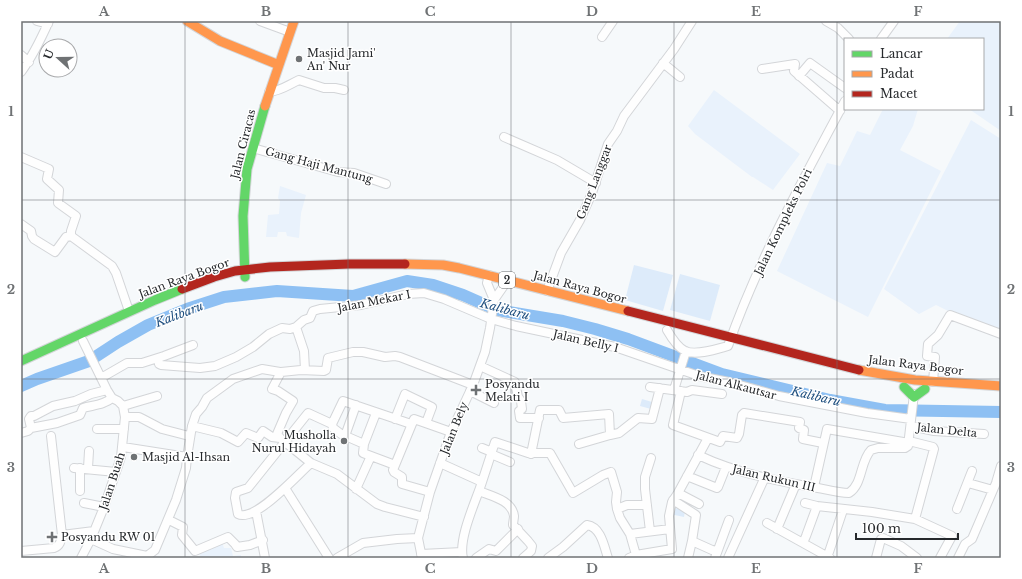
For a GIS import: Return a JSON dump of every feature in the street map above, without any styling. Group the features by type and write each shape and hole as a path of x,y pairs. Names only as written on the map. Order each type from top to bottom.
{"main road":[{"path":"187,21 218,40 279,65"},
{"name":"Jalan Ciracas","path":"245,273 243,224 244,193 248,168 270,92 294,21"},
{"name":"Jalan Raya Bogor","path":"21,369 211,286 245,273 270,267 340,264 423,264 450,266 488,279 667,330 730,342 852,369 914,392 925,389 986,394"},
{"name":"Jalan Raya Bogor","path":"21,361 129,311 204,280 226,274 245,273"},
{"name":"Jalan Raya Bogor","path":"504,283 548,291 846,376 904,387 914,392"},
{"name":"Jalan Raya Bogor","path":"914,392 933,382 1001,386"}],"street":[{"path":"21,72 29,62 42,38 48,22 37,21"},
{"path":"260,21 290,32"},
{"path":"602,37 613,21"},
{"name":"Gang Langgar","path":"548,291 561,253 580,220 596,183 608,144 617,131 624,116 692,21"},
{"path":"882,38 894,21"},
{"path":"831,22 848,38"},
{"path":"21,55 29,62"},
{"path":"663,63 680,77"},
{"path":"762,69 794,63 794,71 840,111"},
{"path":"799,76 810,63 844,87"},
{"path":"270,92 288,87 298,80 324,88 344,90"},
{"name":"Jalan Kompleks Polri","path":"730,342 748,294 777,232 844,103"},
{"path":"504,137 557,160 596,183"},
{"name":"Gang Haji Mantung","path":"253,148 338,172 354,173 386,184"},
{"path":"21,157 48,168 49,170 46,177 59,190 58,203 75,215 71,236"},
{"path":"21,224 31,231 34,239 55,252 66,237 71,236"},
{"path":"71,236 112,266 116,273 129,311"},
{"path":"488,279 494,302"},
{"name":"Jalan Bely","path":"422,556 418,538 430,492 451,432 472,388 480,366 489,339 494,302 504,283"},
{"name":"Jalan Mekar I","path":"158,358 158,364 161,366 200,368 215,366 236,357 253,347 269,334 282,328 290,329 296,327 304,320 310,318 313,311 361,305 417,293 424,293 444,299 491,316"},
{"path":"933,382 935,357 927,356 928,344 938,335 950,315 1001,334"},
{"name":"Jalan Belly I","path":"491,316 516,326 683,360"},
{"path":"296,327 304,351 306,370"},
{"path":"667,330 683,360 673,425 719,443 723,436 737,438 742,415 744,413 800,422 799,428 804,430 803,438 823,443"},
{"path":"83,341 112,398 123,406 157,396"},
{"path":"683,360 700,352 714,350 730,342"},
{"path":"99,375 127,363 142,362 158,358 194,345"},
{"path":"62,535 93,535 113,549 129,556 148,557 155,550 159,538 169,520 183,480 186,468 189,436 196,414 202,407 206,398 233,379 262,369 280,372 306,370 324,371 326,370 328,358 353,352 363,352 385,357 395,356 472,388 494,402"},
{"name":"Jalan Alkautsar","path":"683,360 699,376 729,382 779,396 911,420"},
{"path":"480,366 515,382 518,397 521,401 522,409 519,411 520,417 539,418"},
{"path":"280,372 272,389 278,391 293,401 286,413 278,434 283,440 311,463 337,474 372,501 385,507 424,517"},
{"path":"650,387 686,392 692,390 722,394"},
{"path":"579,444 620,433 638,418 652,419 660,388"},
{"path":"31,428 29,419 31,416 34,416 53,406 75,401 91,394 107,390"},
{"path":"908,444 914,392"},
{"path":"395,419 405,394 432,407 426,423"},
{"path":"21,433 28,431 31,428 57,423 80,415 84,408 107,402 112,398"},
{"path":"332,424 342,401 411,424"},
{"path":"345,436 356,405"},
{"name":"Jalan Buah","path":"81,558 93,535 121,457 125,417 123,406"},
{"path":"531,454 540,410 559,410 561,417 563,418 609,414 610,435"},
{"path":"311,463 267,504 256,511 243,515 238,514 236,493 248,488 283,440 308,413 332,424 334,429 345,436 364,444"},
{"path":"376,413 364,444 363,452 395,465"},
{"path":"125,417 143,418 162,429 189,436"},
{"path":"430,492 402,484 402,477 393,471 395,465 411,424 414,420 416,419 451,432"},
{"name":"Jalan Delta","path":"911,420 934,430 984,434"},
{"path":"192,426 221,433 238,442 246,433 258,438 263,431 272,437 283,440"},
{"path":"97,429 124,429"},
{"path":"814,487 827,429 908,444 933,447 934,449 915,519"},
{"path":"21,551 57,547 60,544 62,535 51,436"},
{"path":"422,556 462,555 466,529 496,442 531,454 548,452 551,454 573,493 603,475 611,472 617,492 617,510 630,534 633,556 672,548 670,542 670,508 675,496 708,438"},
{"name":"Jalan Rukun III","path":"698,456 726,467 765,477 846,493 851,492 856,486 866,458 871,450 908,444"},
{"path":"123,447 187,456"},
{"path":"482,448 510,462"},
{"path":"80,491 81,468 89,451"},
{"path":"356,489 371,456"},
{"path":"650,531 645,477 651,458"},
{"path":"440,463 482,482"},
{"path":"958,558 965,544 972,539 993,490 1001,466"},
{"path":"687,476 718,488 726,467"},
{"path":"81,468 116,472"},
{"path":"957,509 972,471"},
{"path":"728,558 765,477"},
{"path":"968,483 993,490"},
{"path":"777,529 796,484"},
{"path":"285,488 329,558"},
{"path":"479,491 499,499 508,505 513,514 513,525 532,546 531,551 524,558"},
{"path":"675,496 699,504"},
{"path":"675,496 696,515 688,558"},
{"path":"84,503 104,507"},
{"path":"805,503 843,510 872,512 915,519 952,536 940,558"},
{"path":"617,510 627,505 647,505"},
{"path":"803,543 817,506"},
{"path":"767,523 828,558 843,510"},
{"path":"256,511 266,558"},
{"path":"169,520 183,527 183,536 195,551 228,537 237,547 250,545 263,540"},
{"path":"692,541 712,550 716,554 729,520"},
{"path":"548,558 563,547 587,525 592,526 598,531 608,558"},
{"path":"630,534 670,528"},
{"path":"476,558 489,549 496,551 518,529"},
{"path":"336,558 363,543 418,538"},
{"path":"876,558 883,538 901,546 917,558"}],"shaded area":[{"path":"960,21 1001,21 1001,131 970,110 984,110 984,38 948,38"},
{"path":"714,90 800,154 773,190 752,177 695,134 688,126"},
{"path":"882,110 918,110 913,126 900,150 941,171 868,317 777,271 827,163 840,166 857,131 870,135"},
{"path":"971,120 1001,139 1001,333 983,328 936,305 919,314 884,289"},
{"path":"280,186 306,195 301,213 299,238 287,236 286,232 278,232 277,237 266,237 268,215 279,214 280,201 278,198"},
{"path":"634,265 673,275 663,311 625,300"},
{"path":"680,274 720,285 710,321 670,310"},
{"path":"642,399 652,402 651,409 640,406"},
{"path":"672,507 685,511 684,517 670,514"},
{"path":"222,542 224,548 231,548 233,556 241,555 241,558 201,558 199,553"}],"waterway":[{"name":"Kalibaru","path":"21,386 89,361 148,325 187,309 224,297 277,291 353,296 407,281 433,285 463,295 497,310 563,321 595,329 628,339 722,374 830,400 885,410 1001,412"}],"traffic: fast":[{"path":"245,277 243,216 247,169 265,106"},
{"path":"21,361 182,289"},
{"path":"904,387 914,397 925,389"}],"traffic: slow":[{"path":"187,21 220,41 279,65"},
{"path":"265,106 294,21"},
{"path":"405,264 443,265 459,268 628,311"},
{"path":"859,370 915,380 1001,386"}],"traffic: jam":[{"path":"182,289 235,271 270,267 349,264 405,264"},
{"path":"628,311 859,370"}],"place":[{"name":"Masjid Jami' An' Nur","path":"299,59"},
{"name":"Posyandu Melati I","path":"476,390"},
{"name":"Musholla Nurul Hidayah","path":"344,441"},
{"name":"Masjid Al-Ihsan","path":"134,457"},
{"name":"Posyandu RW 01","path":"52,537"}]}
